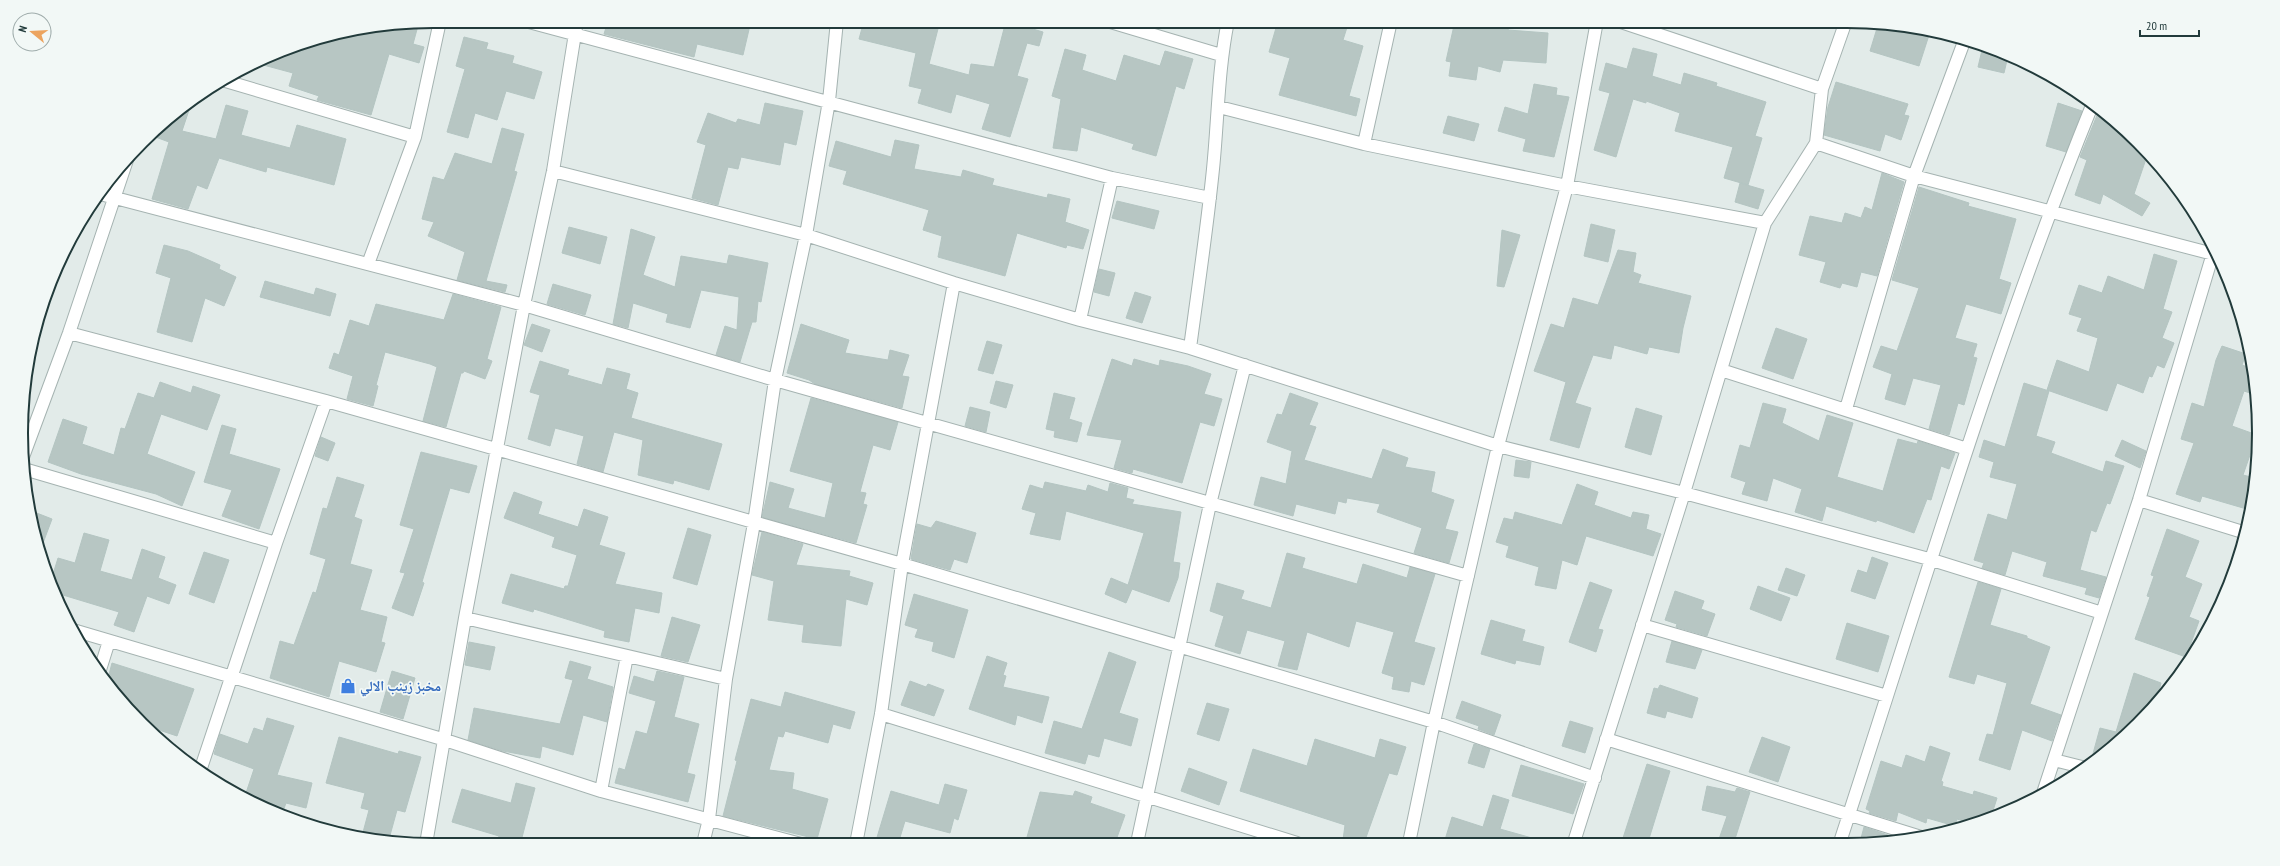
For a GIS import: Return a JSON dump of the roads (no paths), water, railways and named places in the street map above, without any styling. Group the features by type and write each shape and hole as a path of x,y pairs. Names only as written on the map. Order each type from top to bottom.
{"street":[{"path":"368,264 415,137 438,28"},
{"path":"548,28 1112,178 1210,198"},
{"path":"427,838 442,739 464,618 498,449 524,305 553,171 576,28"},
{"path":"704,838 709,819 726,679 754,523 775,380 806,235 829,102 836,28"},
{"path":"1130,28 1221,55"},
{"path":"1190,348 1210,198 1219,107 1221,55 1227,28"},
{"path":"1364,144 1389,28"},
{"path":"1409,838 1434,722 1498,446 1567,186 1596,28"},
{"path":"1639,28 1822,89"},
{"path":"1575,838 1684,492 1765,223 1816,143 1822,89 1844,28"},
{"path":"1846,408 1914,176 1963,45"},
{"path":"230,82 415,137"},
{"path":"1219,107 1364,144 1567,186 1765,223"},
{"path":"1841,838 1929,559 2049,211 2090,109"},
{"path":"1816,143 1914,176 2209,252"},
{"path":"553,171 806,235 954,283 1080,320 1190,348 1498,446 1684,492 1929,559 2102,613"},
{"path":"28,443 69,333 122,174"},
{"path":"1080,320 1112,178"},
{"path":"105,195 524,305 775,380 1468,576"},
{"path":"2045,786 2139,500 2212,259"},
{"path":"857,838 881,714 902,564 954,283"},
{"path":"69,333 326,401 902,564 1180,648 1434,722 1595,778"},
{"path":"1138,838 1210,504 1245,365"},
{"path":"1721,370 1846,408 1967,449"},
{"path":"202,765 230,677 326,401"},
{"path":"30,470 276,543"},
{"path":"2139,500 2240,531"},
{"path":"464,618 726,679"},
{"path":"1642,625 1887,696"},
{"path":"80,632 442,739 601,791 779,838"},
{"path":"101,665 109,640"},
{"path":"601,791 627,656"},
{"path":"881,714 1148,795 1281,838"},
{"path":"1606,739 1909,833"},
{"path":"2054,760 2078,766"}],"place":[{"name":"مخبز زينب الالي","path":"348,686"}]}
